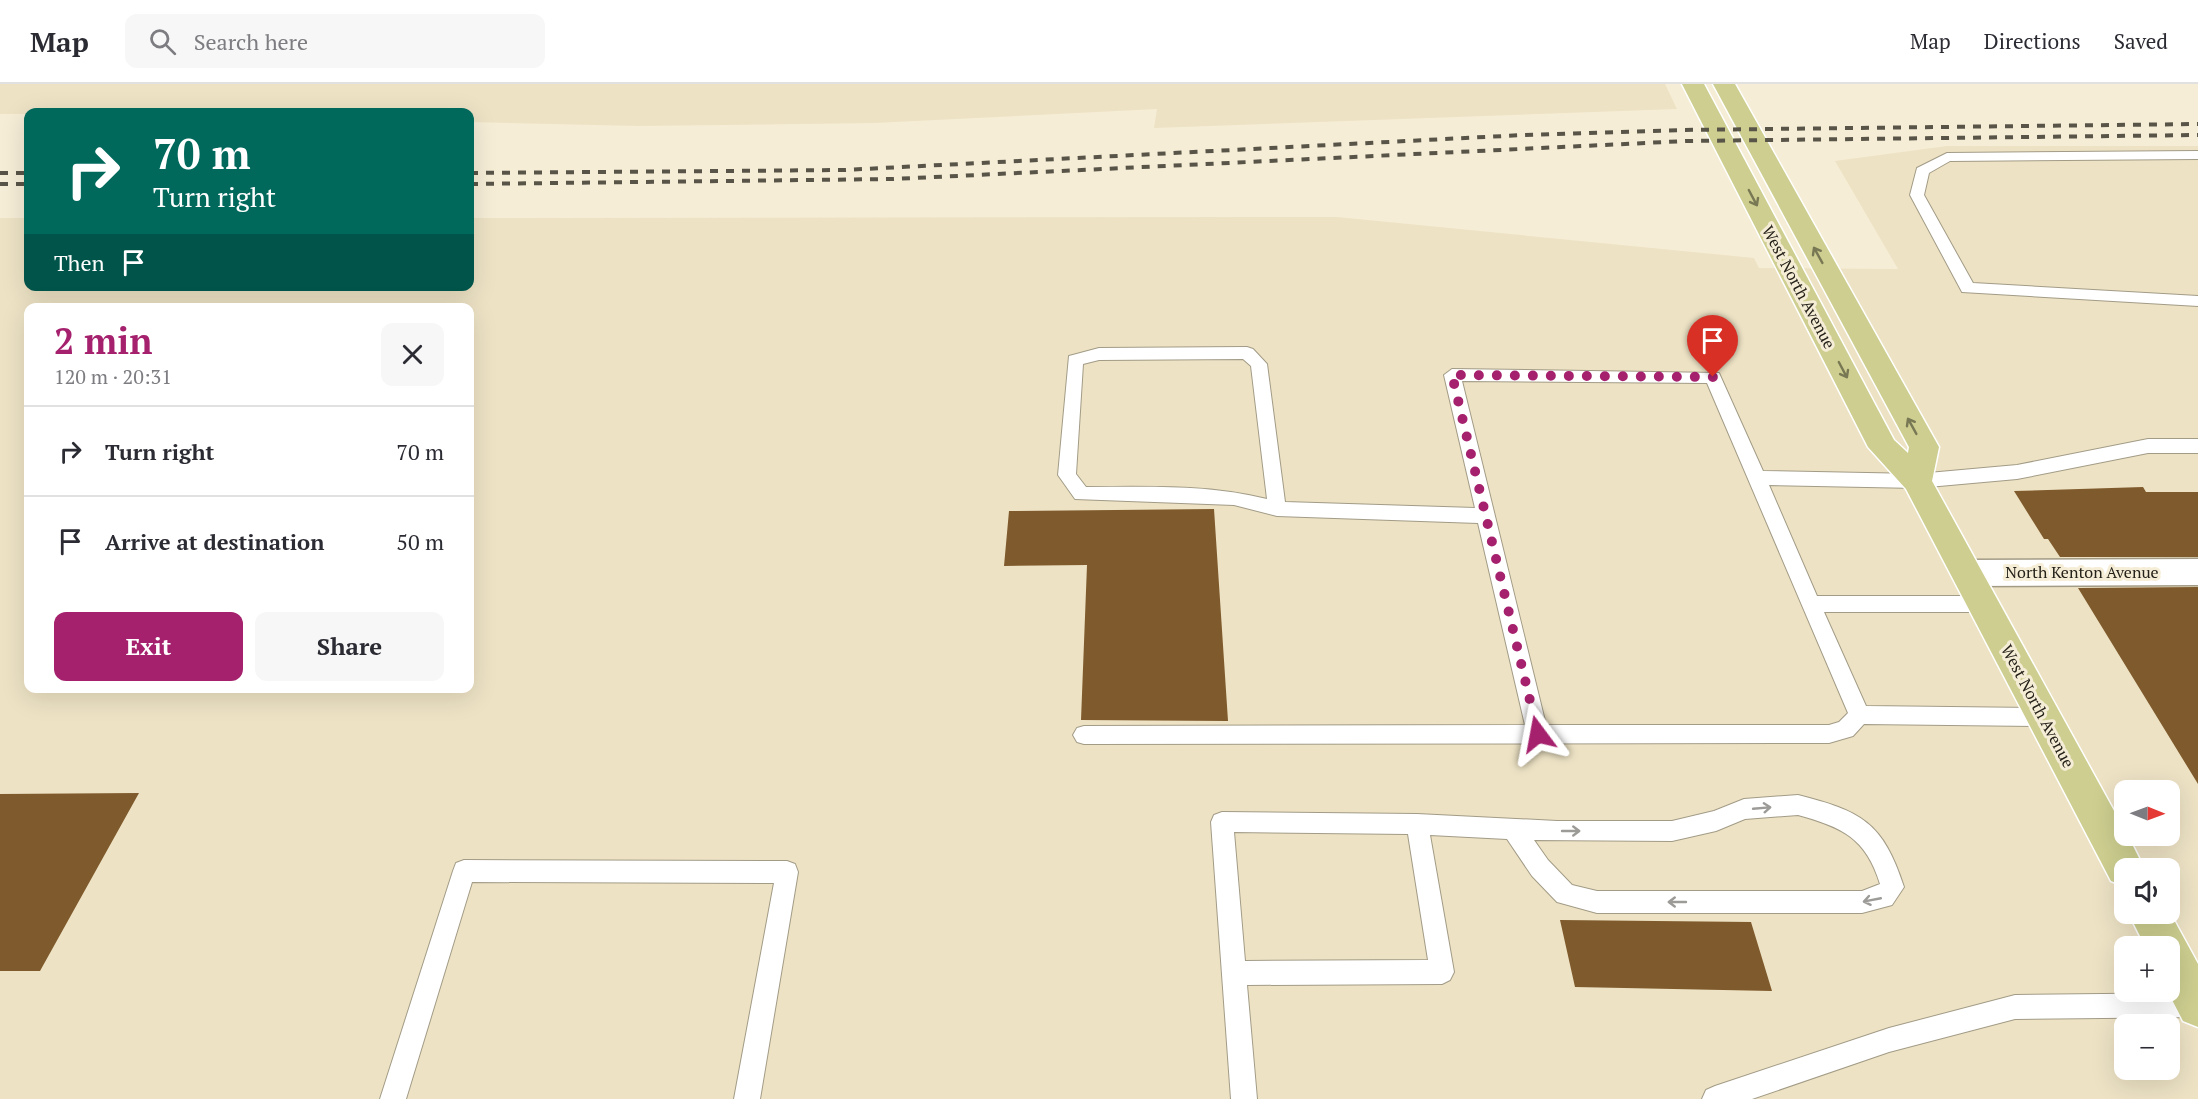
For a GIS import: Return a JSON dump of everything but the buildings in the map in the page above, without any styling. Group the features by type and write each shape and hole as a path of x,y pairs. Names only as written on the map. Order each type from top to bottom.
{"main road":[{"name":"West North Avenue","path":"1693,84 1883,447 1917,481 2120,858"},
{"name":"West North Avenue","path":"1724,84 1924,447 1917,481"},
{"path":"2180,972 2198,1006"}],"street":[{"name":"North Kenton Avenue","path":"1967,573 2198,572"}],"lane":[{"path":"2198,155 1947,157 1922,171 1917,195 1968,288 2198,301"},
{"path":"1277,509 1259,364 1247,353 1099,354 1075,360 1066,475 1081,494 1234,498 1277,509 1486,516"},
{"path":"1538,734 1452,375 1713,377 1859,715"},
{"path":"1757,478 1917,481 2017,472 2148,446 2198,446"},
{"path":"1811,604 1984,604"},
{"path":"1084,735 1829,734 1846,729 1859,715 2044,717"},
{"path":"1244,1099 1222,822 1417,824 1513,829 1672,831 1716,821 1744,809 1798,805 1837,815 1863,831 1884,861 1892,886 1884,897 1862,902 1597,902 1565,894 1540,868 1513,829"},
{"path":"1235,973 1442,972 1417,824"},
{"path":"393,1099 464,871 787,872 747,1099"},
{"path":"1715,1099 1889,1040 2015,1007 2198,1006"}],"shaded area":[{"path":"0,84 1665,84 1677,109 1154,128 1157,109 874,123 639,126 474,122 474,108 24,108 24,114 0,114"},
{"path":"1947,146 2198,146 2198,1099 0,1099 0,218 24,218 24,291 474,291 474,218 1337,217 1754,258 1759,268 1898,269 1835,161"}],"railway":[{"path":"474,173 844,170 1523,135 1682,130 2198,124"},
{"path":"474,184 893,179 1687,141 2198,135"},
{"path":"0,173 24,173"},
{"path":"0,184 24,184"}],"route":[{"path":"1538,734 1452,375 1713,377"}]}
